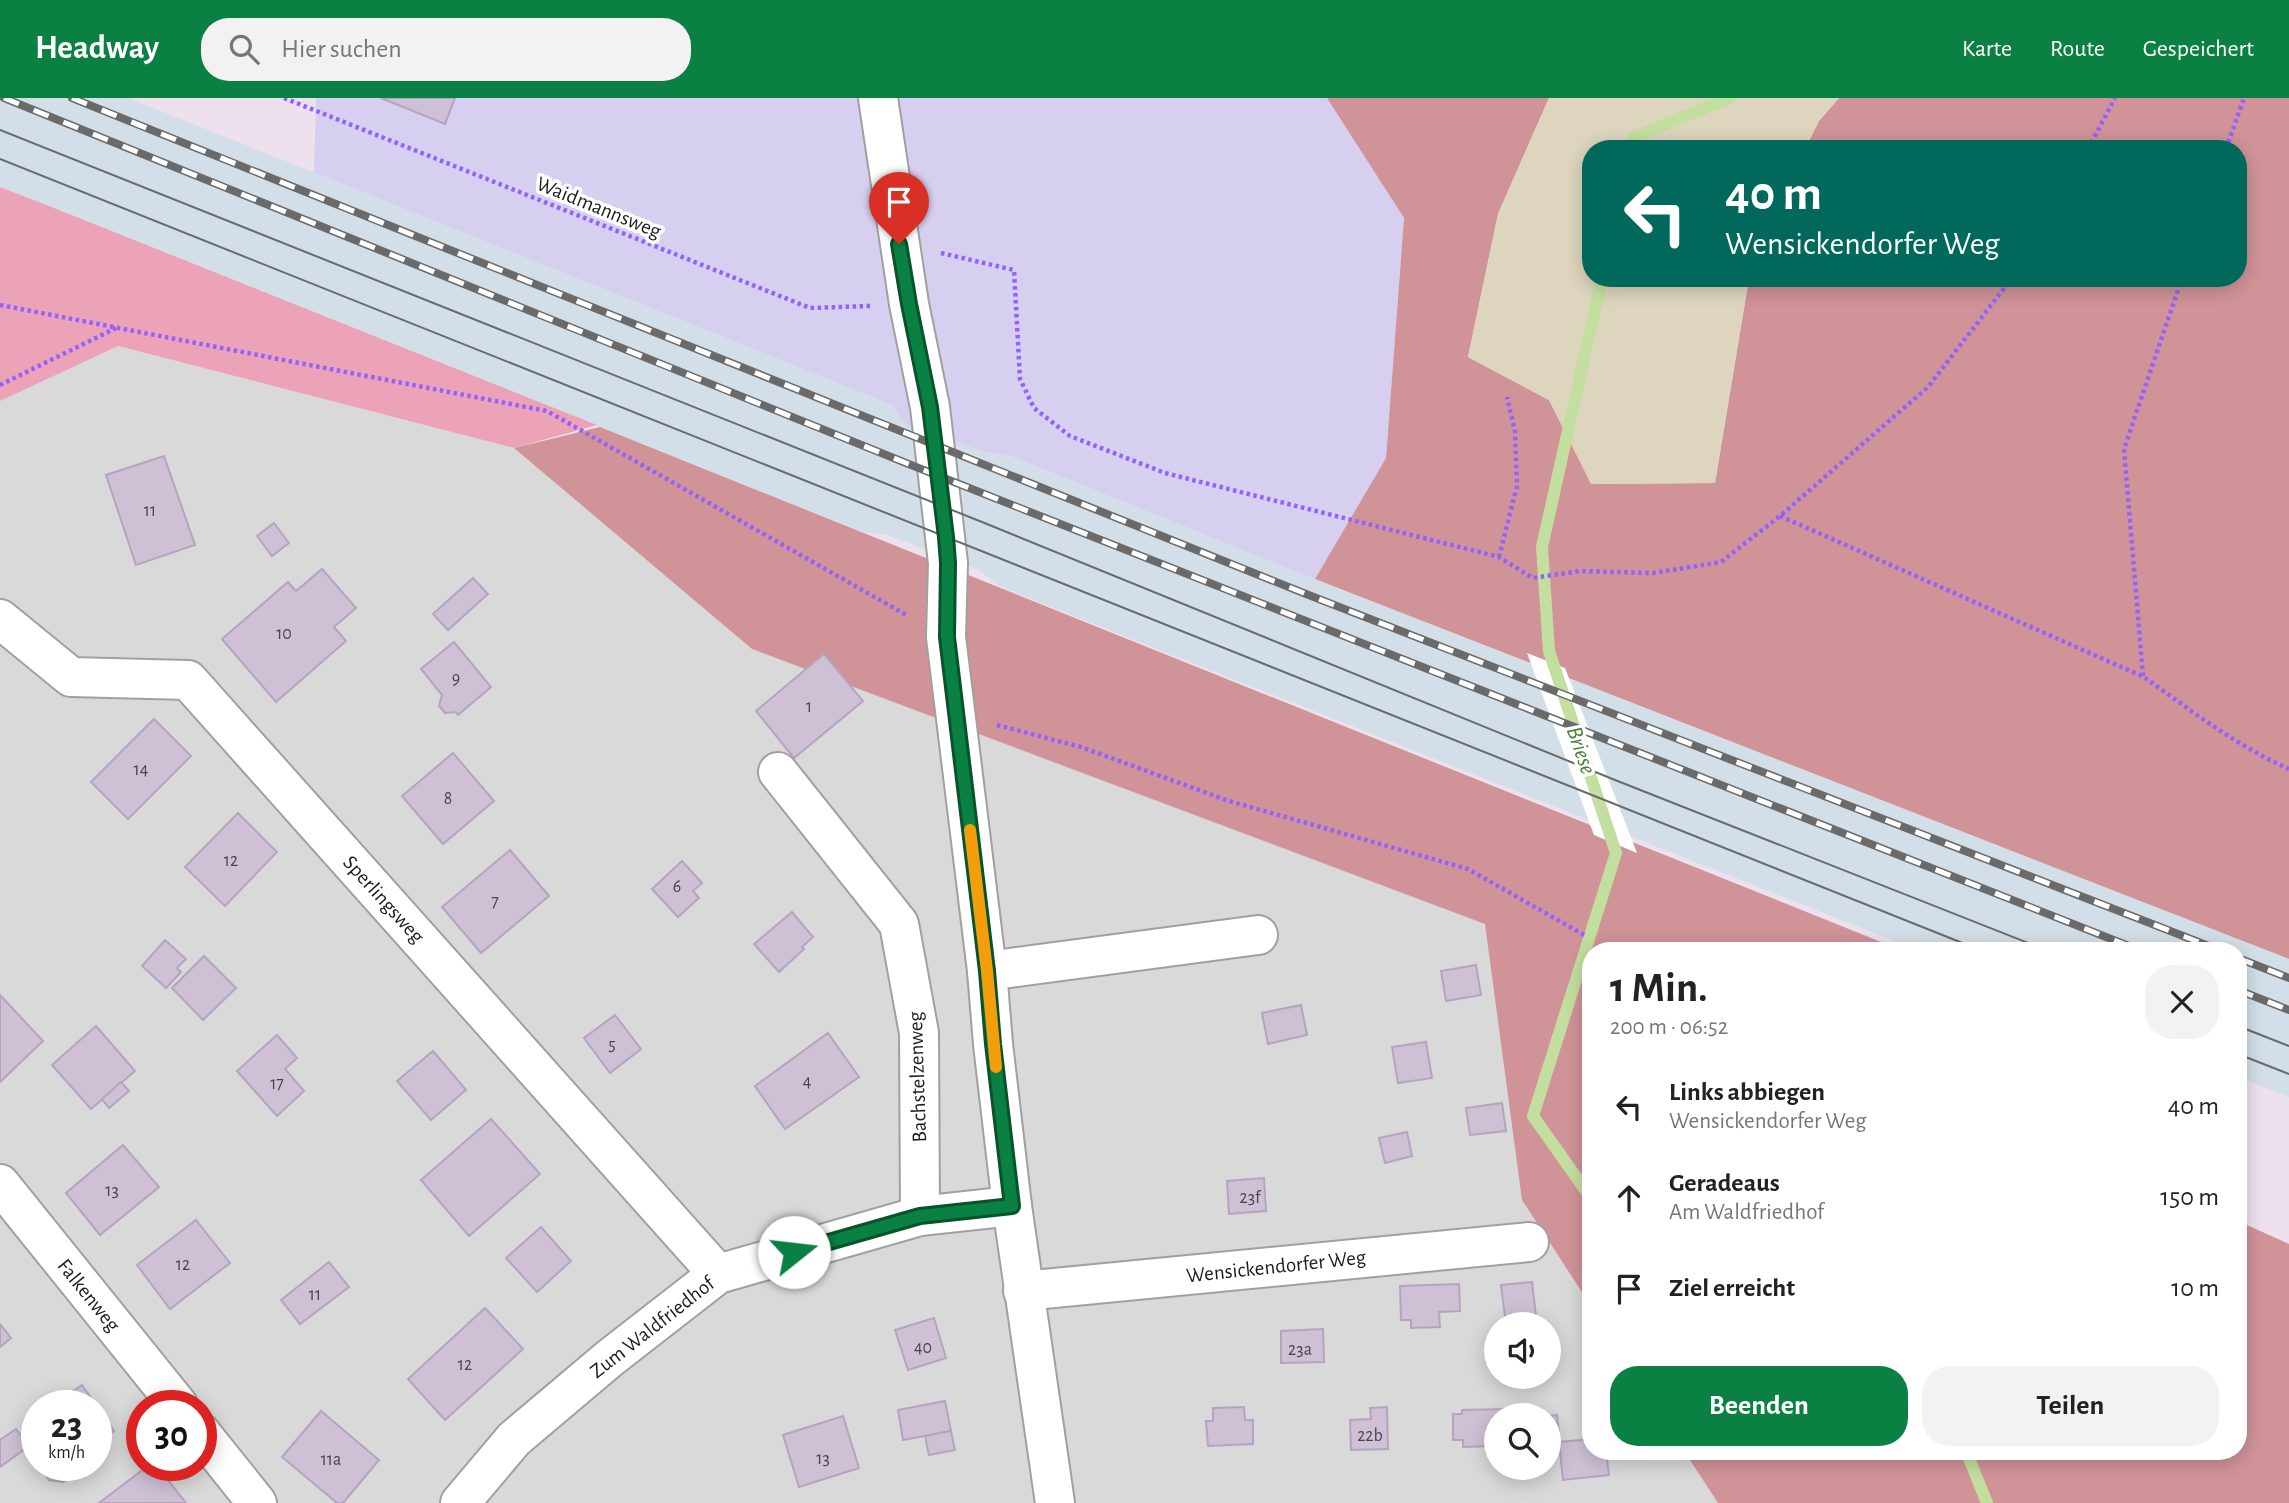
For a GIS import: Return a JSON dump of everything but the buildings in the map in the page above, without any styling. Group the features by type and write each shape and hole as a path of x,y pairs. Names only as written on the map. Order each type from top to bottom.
{"street":[{"path":"878,98 909,304 930,407 948,563 947,637 987,971 993,1044 1023,1291 1055,1503"},
{"name":"Sperlingsweg","path":"0,619 71,677 188,680 718,1274"},
{"name":"Bachstelzenweg","path":"778,772 899,924 919,1033 920,1216"},
{"path":"987,971 1258,935"},
{"name":"Falkenweg","path":"0,1184 166,1390"},
{"name":"Zum Waldfriedhof","path":"460,1503 514,1439 610,1358 718,1274 920,1216 1012,1206"},
{"name":"Wensickendorfer Weg","path":"1023,1291 1529,1242"},
{"path":"217,1453 257,1503"}],"path":[{"name":"Waidmannsweg","path":"284,98 810,308 909,304"},
{"path":"2093,140 2115,98"},
{"path":"2229,140 2245,98"},
{"path":"899,244 1014,270 1020,379 1034,408 1070,436 1165,473 1499,557 1533,578 1580,572 1653,573 1721,562 1780,516 1928,387 2005,287"},
{"path":"2144,677 2124,449 2179,287"},
{"path":"0,305 547,411 947,637"},
{"path":"0,385 117,327"},
{"path":"1499,557 1517,486 1515,432 1507,397"},
{"path":"1780,516 2144,677 2243,745 2289,769"},
{"path":"957,714 1081,747 1228,801 1468,869 1586,936"}],"shaded area":[{"path":"0,98 129,98 893,405 904,423 984,452 1013,457 1304,575 2245,942 1897,942 1001,587 979,570 886,534 865,533 0,187"},
{"path":"316,98 1327,98 1404,217 1386,458 1315,579 1013,457 984,452 904,423 892,405 314,173"},
{"path":"1327,98 1549,98 1498,214 1468,357 1549,400 1592,484 1715,483 1748,287 2247,287 2247,140 1810,140 1819,121 1839,98 2289,98 2289,959 1315,579 1386,458 1404,218"},
{"path":"1549,98 1839,98 1819,121 1810,140 1582,140 1582,287 1748,287 1715,483 1591,484 1549,400 1468,357 1498,214"},
{"path":"0,187 597,425 514,448 118,346 0,401"},
{"path":"117,346 514,448 752,649 1486,924 1522,1200 1582,1292 1582,1460 1690,1460 1718,1503 0,1503 0,401"},
{"path":"600,427 1881,942 1582,942 1582,1292 1522,1200 1485,924 752,649 514,448"},
{"path":"2247,943 2289,959 2289,1097 2247,1081"},
{"path":"2247,1225 2289,1244 2289,1503 1718,1503 1690,1460 2247,1460"}],"pier":[{"path":"1527,653 1565,668 1637,853 1594,835"}],"waterway":[{"name":"Briese","path":"1633,140 1634,137 1730,98"},
{"name":"Briese","path":"1588,942 1616,853 1549,651 1542,547 1600,287"},
{"name":"Briese","path":"1582,961 1533,1116 1582,1185"},
{"name":"Briese","path":"1970,1460 1987,1503"}],"tram line":[{"path":"0,130 982,522 1615,780 2026,942"},
{"path":"0,159 1960,942"},
{"path":"2247,1030 2289,1046"},
{"path":"2247,1058 2289,1074"}],"railway":[{"path":"4,98 906,463 2119,942"},
{"path":"72,98 1306,594 2198,942"},
{"path":"2247,962 2289,978"},
{"path":"2247,994 2289,1010"}],"slow traffic":[{"path":"970,830 996,1067"}],"route":[{"path":"794,1252 920,1216 1012,1206 947,637 946,537 930,407 899,244"}]}
